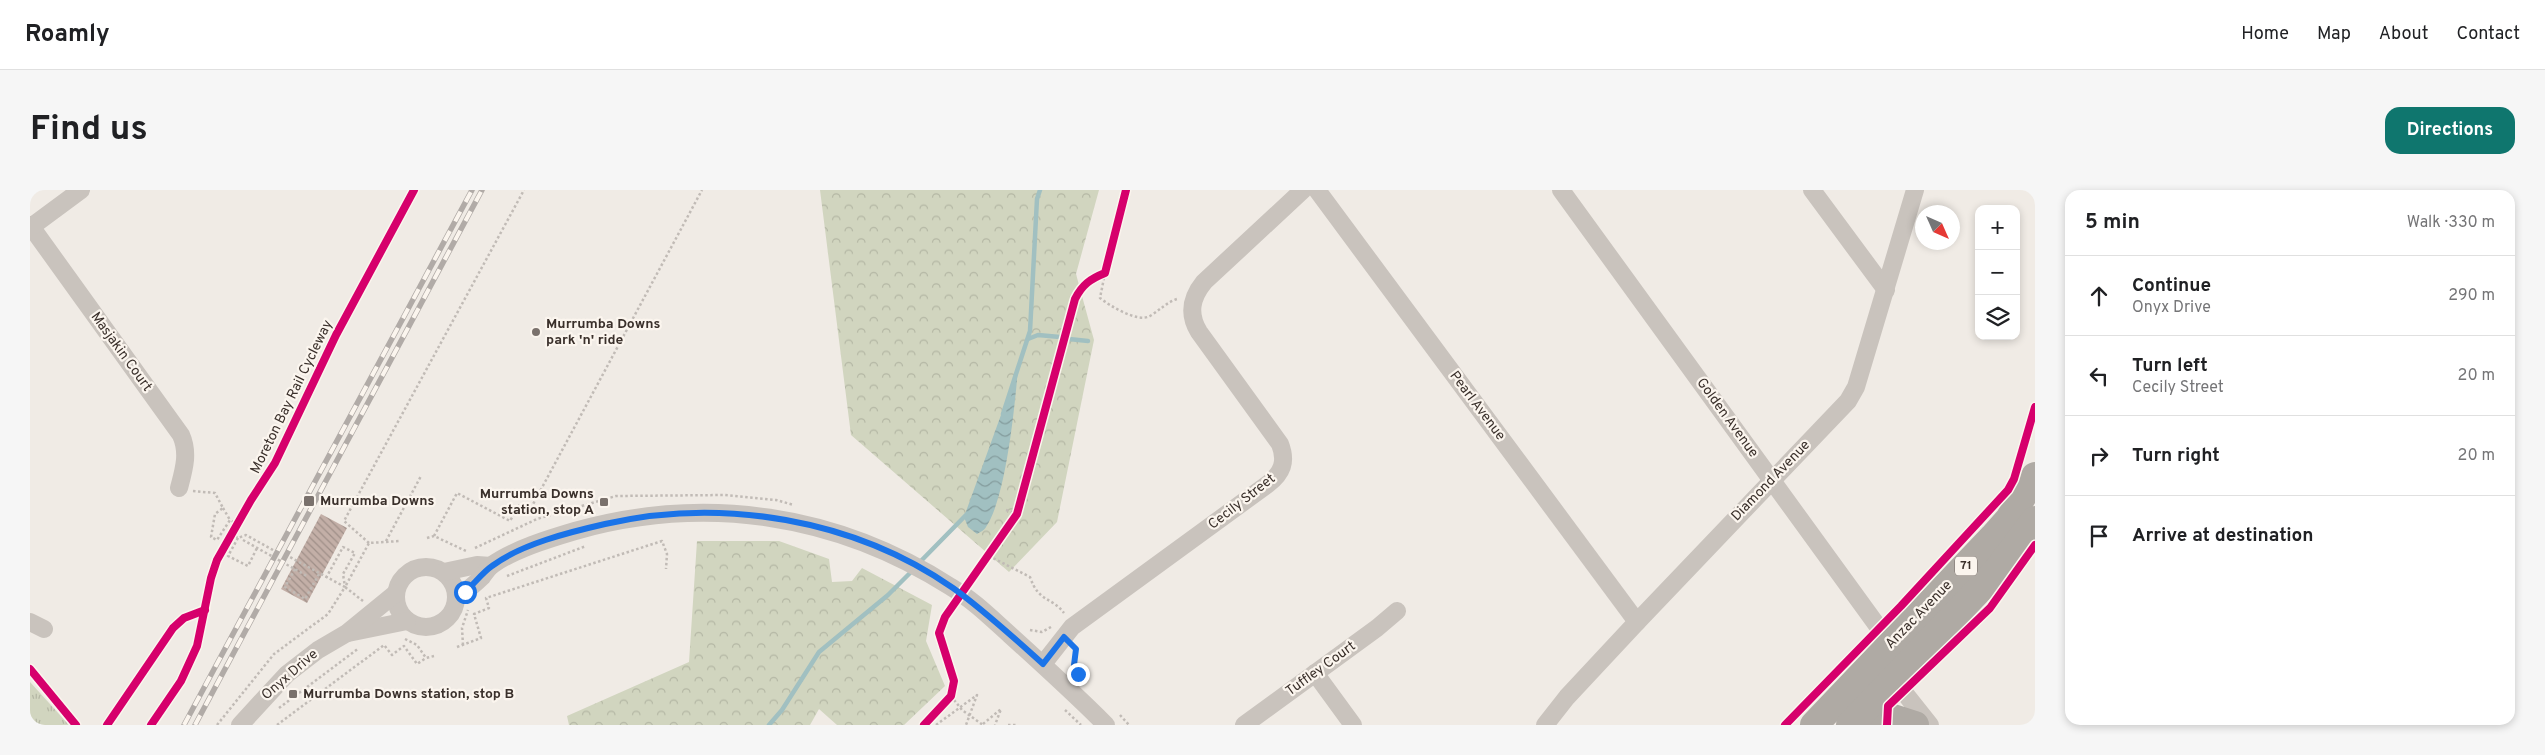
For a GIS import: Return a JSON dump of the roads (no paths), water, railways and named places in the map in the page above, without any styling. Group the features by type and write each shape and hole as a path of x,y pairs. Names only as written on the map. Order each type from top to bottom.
{"highway":[{"name":"Anzac Avenue","path":"1814,725 2009,519 2035,476"},
{"name":"Anzac Avenue","path":"1852,723 1995,573 2035,520"},
{"path":"1852,723 1887,716 1915,725"}],"street":[{"path":"31,226 82,190"},
{"name":"Cecily Street","path":"1043,664 1072,628 1268,484 1281,470 1284,462 1280,444 1199,332 1192,313 1192,301 1204,282 1302,190"},
{"name":"Pearl Avenue","path":"1317,190 1637,622"},
{"name":"Golden Avenue","path":"1561,190 1879,628 1888,648 1897,677 1908,698 1930,725"},
{"path":"1812,190 1886,290"},
{"name":"Diamond Avenue","path":"1545,725 1567,697 1637,622 1848,401 1856,387 1915,190"},
{"name":"Masjakin Court","path":"31,226 181,435 185,443 186,459 179,488"},
{"path":"463,604 454,584 444,572 429,566 413,569 401,579 396,593 397,608 407,621 420,627 435,626 463,604 496,572 553,538 630,518 673,513 723,512 779,519 822,528 864,542 906,561 952,588 983,611 1043,664 1112,718"},
{"path":"444,572 477,565 496,572"},
{"name":"Onyx Drive","path":"240,725 287,674 318,650 348,633 396,593"},
{"name":"Tuffley Court","path":"1244,725 1377,628 1397,611"},
{"name":"Onyx Drive","path":"348,633 407,621"},
{"path":"1315,674 1353,725"}],"water":[{"path":"1018,368 1015,404 999,495 993,513 984,530 977,534 968,527 964,517"}],"waterway":[{"path":"1003,414 1030,331 1037,199 1040,190"},
{"path":"1028,339 1038,335 1060,337"},
{"path":"1069,339 1088,341"},
{"path":"918,564 967,514"},
{"path":"769,725 782,710 819,652 888,595 913,570"}],"railway":[{"path":"184,725 472,190"},
{"path":"195,725 482,190"}],"place":[{"name":"Murrumba Downs park 'n' ride","path":"536,332"},
{"name":"Murrumba Downs","path":"309,501"},
{"name":"Murrumba Downs station, stop A","path":"604,502"},
{"name":"Murrumba Downs station, stop B","path":"293,694"}]}
